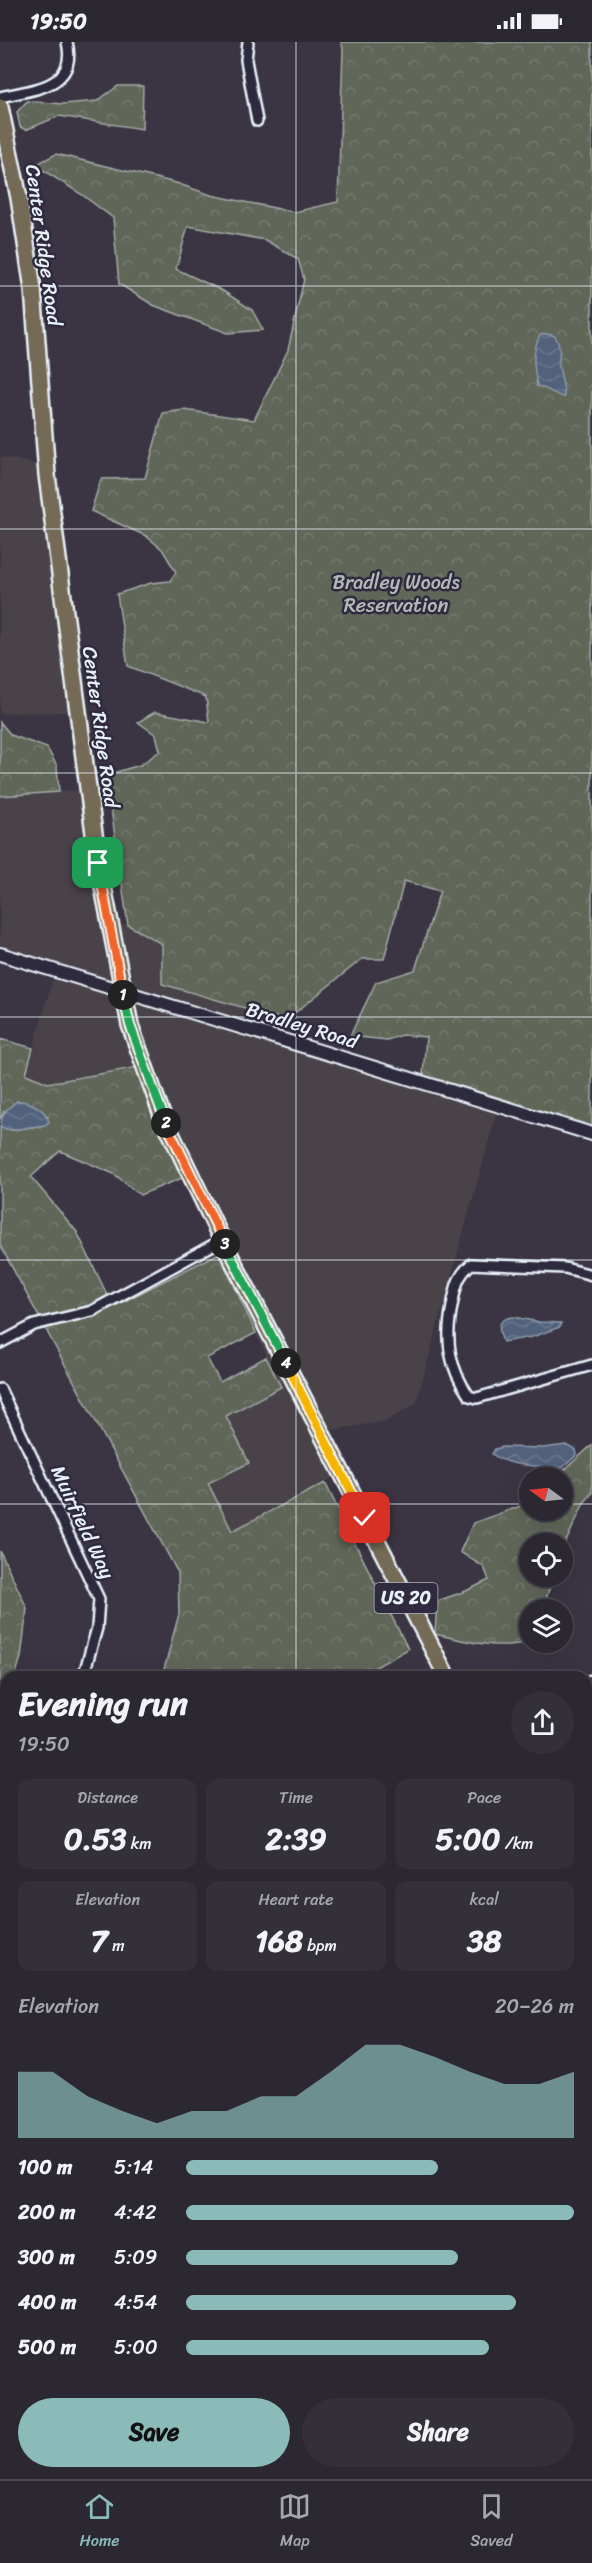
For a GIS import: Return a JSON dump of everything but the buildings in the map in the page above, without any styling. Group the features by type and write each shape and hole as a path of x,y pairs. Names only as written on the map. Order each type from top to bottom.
{"main road":[{"name":"Center Ridge Road","path":"0,107 19,198 33,289 48,475 97,856 130,1025 162,1115 222,1240 444,1671"}],"street":[{"path":"0,97 49,85 62,77 69,53 67,42"},
{"path":"248,42 246,60 256,122"},
{"name":"Bradley Road","path":"0,954 592,1134"},
{"path":"0,1343 34,1325 92,1311 222,1240"},
{"path":"592,1275 565,1268 471,1264 458,1278 448,1326 450,1359 464,1388 470,1396 477,1398 592,1365"},
{"name":"Muirfield Way","path":"0,1389 99,1599 97,1628 85,1671"}],"shaded area":[{"path":"0,457 41,465 72,712 0,713"},
{"path":"82,790 106,925 128,925 162,944 162,984 286,1020 280,1044 497,1111 416,1403 387,1421 326,1431 345,1468 325,1483 232,1531 208,1483 226,1417 281,1387 219,1253 139,1067 48,1083 26,1074 54,975 0,958 0,796"}],"green space":[{"name":"Bradley Woods Reservation","path":"341,42 592,42 592,1126 423,1075 426,1037 402,1035 387,1040 350,1036 376,982 415,970 440,891 404,881 384,959 362,959 286,1020 162,984 162,944 128,925 106,775 140,765 160,751 156,735 138,722 155,712 209,722 206,697 128,666 117,594 151,583 170,581 176,572 162,549 146,536 91,511 101,479 145,478 163,413 184,410 254,420 288,350 304,279 298,259 265,240 188,226 176,269 223,291 252,310 263,330 228,333 153,305 119,284 113,218 81,194 35,165 56,154 176,183 211,195 294,212 338,202 343,48"},
{"path":"118,86 143,86 142,129 59,116 26,130 20,127 17,112 27,101 63,104 97,101"},
{"path":"0,722 11,735 47,748 57,766 59,792 0,796"},
{"path":"0,1039 33,1048 26,1074 48,1083 139,1067 187,1176 140,1195 114,1174 60,1151 31,1177 77,1232 113,1307 219,1253 256,1333 207,1358 220,1382 266,1357 281,1387 226,1416 249,1463 208,1483 232,1531 325,1483 408,1649 369,1671 164,1671 179,1614 178,1573 0,1245 0,1126 12,1130 44,1125 48,1117 38,1108 4,1111 0,1119"},
{"path":"592,1445 592,1493 584,1503 570,1533 519,1533 519,1587 550,1587 546,1599 519,1599 519,1644 493,1645 435,1634 437,1601 489,1580 484,1567 460,1552 473,1523 519,1507 519,1521 573,1521 573,1467 568,1467"},
{"path":"0,1551 27,1608 21,1657 17,1671 0,1671"}],"water":[{"path":"540,335 555,336 559,345 559,366 564,397 537,386 534,366 535,348"},
{"path":"17,1101 36,1106 49,1122 45,1125 12,1130 1,1128 3,1115"},
{"path":"513,1317 561,1323 560,1327 532,1337 503,1342 500,1333 501,1322"},
{"path":"566,1445 576,1450 577,1455 563,1467 550,1467 507,1462 492,1454 495,1449 503,1447 543,1448"}],"route":[{"path":"98,863 130,1025 162,1115 222,1240 365,1518"}]}
